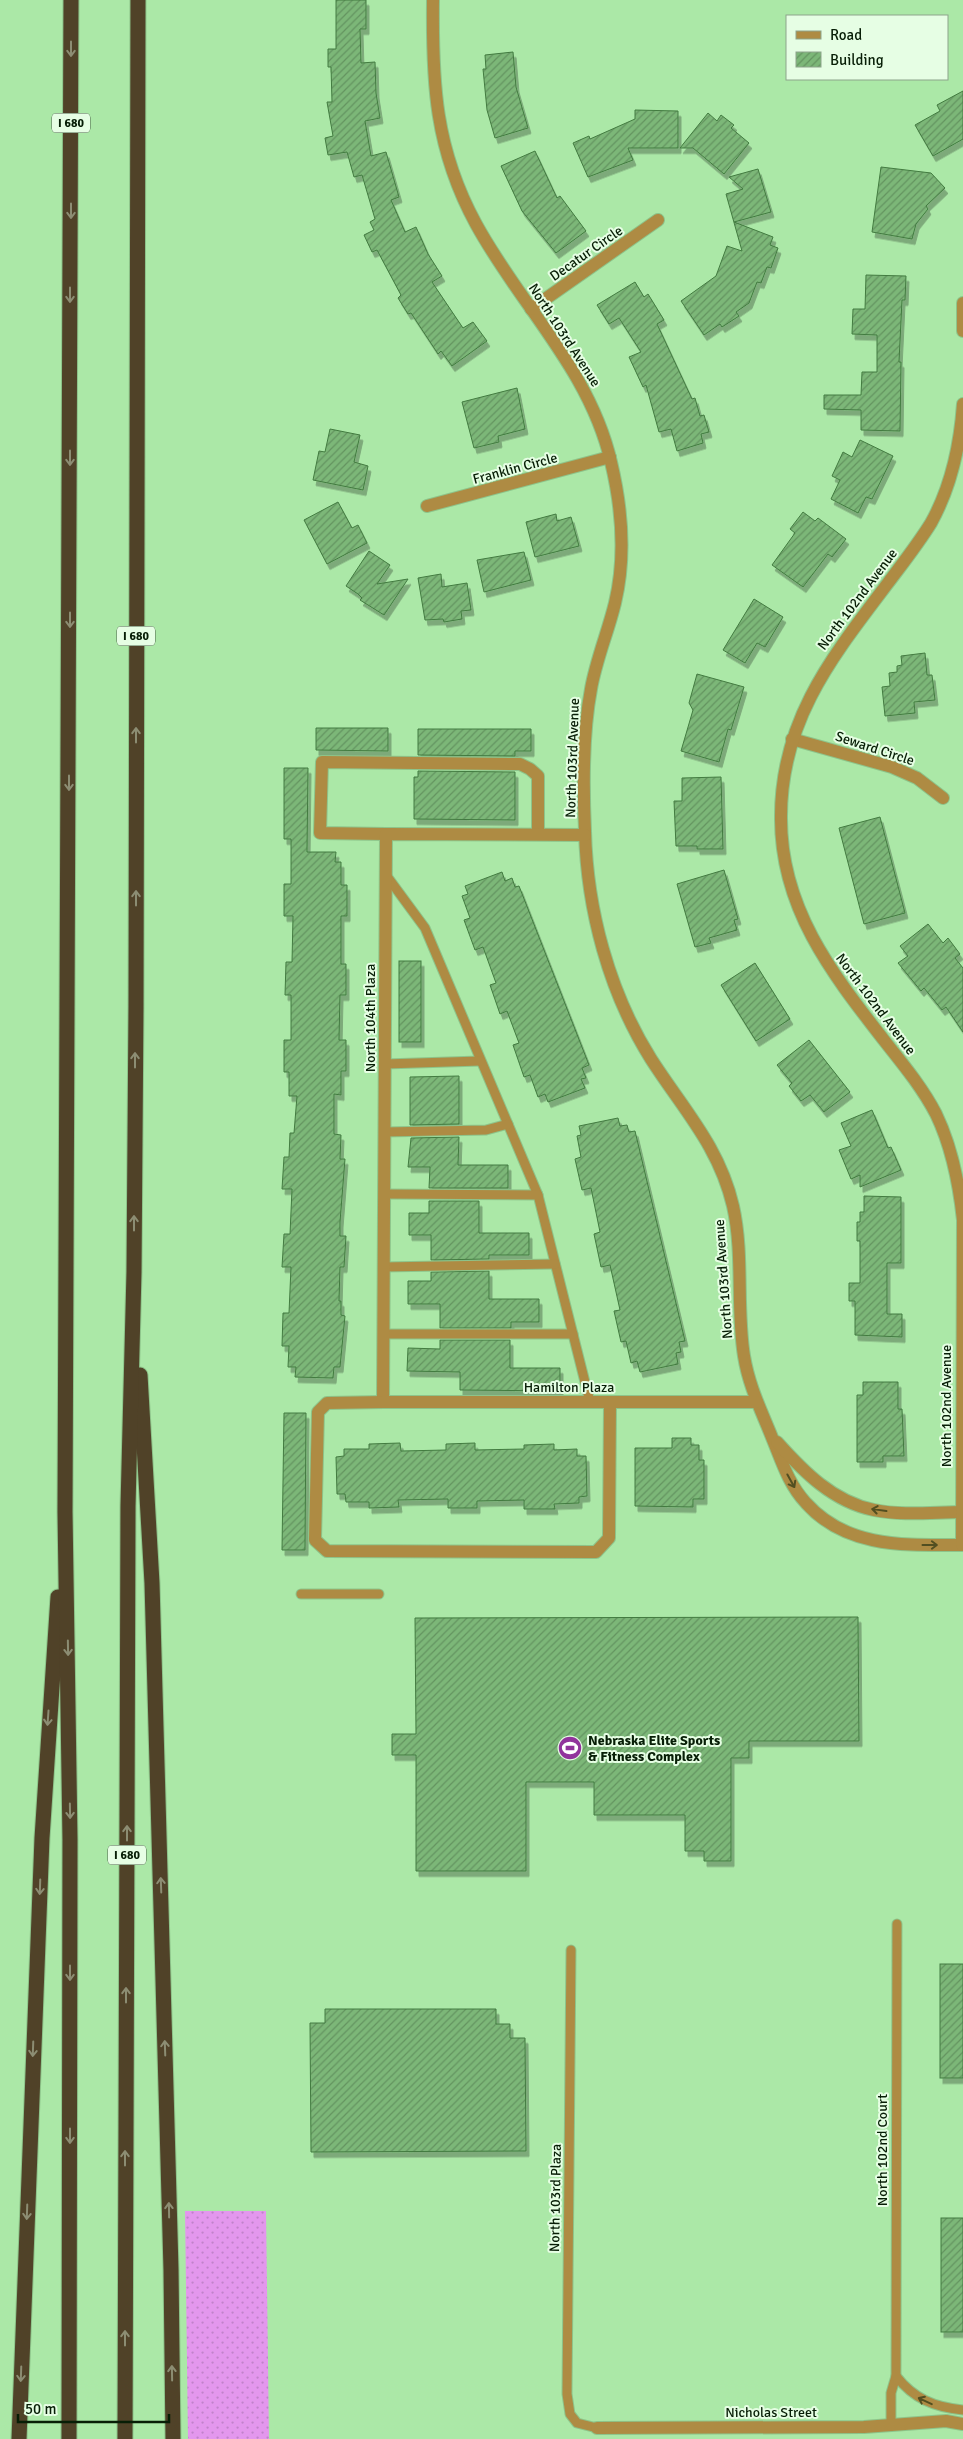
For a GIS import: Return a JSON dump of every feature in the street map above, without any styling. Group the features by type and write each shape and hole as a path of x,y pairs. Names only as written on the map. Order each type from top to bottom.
{"highway":[{"name":"I 680","path":"69,2439 70,1830 65,1512 72,0"},
{"name":"I 680","path":"125,2439 128,1506 134,1272 138,0"},
{"path":"134,1272 152,1583 170,2250 173,2439"},
{"path":"19,2439 48,1716 65,1512"}],"street":[{"name":"North 103rd Avenue","path":"433,0 434,86 446,154 464,202 476,226 586,390 603,431 610,457 621,518 622,548 615,604 595,668 588,702 585,835 598,932 616,990 649,1056 701,1130 714,1154 728,1188 736,1223 739,1310 744,1358 756,1402 772,1436"},
{"name":"Decatur Circle","path":"531,309 658,220"},
{"path":"963,303 963,331"},
{"name":"North 102nd Avenue","path":"963,404 955,461 948,485 932,521 913,550 832,657 811,693 792,739 783,781 781,821 789,879 802,918 822,958 840,984 925,1095 944,1134 956,1171 963,1220 963,1545"},
{"name":"Franklin Circle","path":"427,506 610,457"},
{"name":"Seward Circle","path":"792,739 892,767 917,778 943,798"},
{"path":"538,834 538,776 520,764 322,762 320,833 585,835"},
{"name":"North 104th Plaza","path":"383,1402 386,834"},
{"name":"Hamilton Plaza","path":"610,1402 609,1538 596,1552 327,1551 315,1540 318,1412 327,1403 383,1402 610,1402 756,1402"},
{"path":"772,1436 802,1470 849,1502 873,1510 962,1512"},
{"path":"772,1436 784,1469 797,1492 814,1512 833,1526 853,1535 882,1543 963,1545"},
{"name":"Nicholas Street","path":"597,2428 891,2426 946,2421 963,2415"},
{"name":"Nicholas Street","path":"946,2421 963,2424"}],"lane":[{"path":"386,875 425,928 538,1195 590,1402"},
{"path":"385,1064 480,1061"},
{"path":"384,1132 486,1130 508,1124"},
{"path":"384,1194 538,1195"},
{"path":"384,1267 555,1264"},
{"path":"383,1334 573,1334"},
{"path":"301,1594 379,1594"},
{"name":"North 102nd Court","path":"891,2426 891,2393 896,2376 896,1924"},
{"name":"North 103rd Plaza","path":"571,1950 567,2394 570,2414 577,2423 597,2428"},
{"path":"896,2376 911,2392 926,2402 963,2410"}],"shaded area":[{"path":"185,2211 266,2211 269,2439 188,2439"}],"building":[{"path":"336,0 366,0 366,29 360,29 361,63 375,62 376,93 380,118 365,121 371,156 386,152 399,197 391,200 405,232 416,227 428,254 442,276 432,282 463,328 473,322 487,341 452,366 441,351 438,354 411,313 408,314 398,298 401,295 377,250 372,252 364,235 374,230 370,222 375,219 362,175 354,177 347,152 328,155 325,138 333,136 327,102 332,102 331,67 328,67 328,49 336,49"},
{"path":"513,52 516,87 528,128 495,138 487,110 483,69 486,69 485,55"},
{"path":"963,91 963,139 933,156 915,125 940,111 937,105"},
{"path":"635,110 678,111 678,148 628,148 633,160 588,177 573,143 589,136 590,139 635,119"},
{"path":"708,113 717,121 721,115 734,125 731,128 749,143 724,174 693,148 680,148"},
{"path":"535,151 557,198 560,196 586,231 556,253 522,211 501,166"},
{"path":"881,167 931,173 945,188 926,206 928,209 916,224 912,239 872,232"},
{"path":"758,169 771,212 734,222 773,237 770,245 778,248 771,268 767,267 761,283 757,282 749,303 736,312 739,316 722,327 720,324 704,335 681,301 716,276 727,246 742,251 726,194 743,189 729,177"},
{"path":"866,275 906,276 905,300 902,300 899,362 901,362 900,431 861,430 861,410 824,409 824,395 861,395 862,372 877,372 877,335 852,334 853,309 865,309"},
{"path":"635,282 644,297 648,294 664,320 657,324 692,399 695,398 700,416 704,415 709,432 701,434 703,443 677,451 671,429 659,432 646,385 643,387 629,357 641,352 619,318 609,324 597,305"},
{"path":"517,388 525,429 498,436 499,442 474,448 462,402"},
{"path":"330,429 360,435 354,462 368,466 363,490 313,480 319,451 325,452"},
{"path":"860,440 893,456 872,499 866,497 858,513 831,499 840,480 832,476 843,452 852,457"},
{"path":"338,502 352,528 358,525 367,543 327,564 304,520"},
{"path":"803,512 815,521 818,518 846,539 832,557 828,554 803,587 772,565 795,533 790,529"},
{"path":"556,514 557,521 571,517 579,546 535,557 526,522"},
{"path":"369,551 390,565 377,584 408,579 384,615 360,600 362,598 346,586"},
{"path":"524,552 531,580 484,592 477,560"},
{"path":"441,574 442,587 467,583 471,610 461,611 462,619 444,622 443,619 425,620 418,578"},
{"path":"754,599 783,617 765,647 757,643 745,663 723,650"},
{"path":"925,653 927,675 932,675 935,700 914,702 915,713 885,716 882,687 890,686 889,673 897,672 897,666 902,665 901,656"},
{"path":"697,674 744,687 731,730 728,729 719,762 681,751 693,710 689,703"},
{"path":"316,728 388,728 388,751 316,750"},
{"path":"418,729 531,729 531,751 515,751 515,756 418,755"},
{"path":"284,768 308,768 307,852 336,852 335,862 341,862 341,885 347,885 347,916 341,916 341,964 346,964 346,995 340,995 339,1040 346,1040 346,1071 341,1071 341,1095 334,1094 334,1134 341,1135 340,1159 345,1159 340,1236 346,1236 344,1267 340,1267 339,1301 341,1301 341,1315 345,1316 340,1367 334,1367 333,1378 295,1377 296,1367 288,1367 289,1346 282,1346 283,1313 289,1313 291,1267 282,1267 284,1234 290,1234 292,1189 282,1189 284,1157 289,1157 290,1133 294,1133 297,1096 289,1096 289,1072 284,1072 284,1040 291,1040 291,995 285,995 286,962 292,962 293,916 284,916 284,884 291,884 291,839 284,839"},
{"path":"418,771 515,772 515,820 414,819 414,777 418,777"},
{"path":"721,777 723,849 697,849 697,846 676,846 674,801 682,801 682,778"},
{"path":"880,817 905,913 864,924 839,828"},
{"path":"724,870 738,919 734,920 737,930 709,938 711,943 695,947 677,884"},
{"path":"502,872 505,881 512,878 515,887 519,886 589,1065 582,1068 586,1078 581,1079 585,1088 548,1102 545,1094 538,1097 530,1075 524,1077 513,1045 519,1043 507,1011 500,1014 490,985 496,983 483,947 475,950 464,920 470,918 462,896 468,894 465,886"},
{"path":"928,924 943,943 948,938 960,954 955,958 963,968 963,1032 946,1007 942,1010 924,988 921,991 898,963 908,956 900,946"},
{"path":"399,961 421,961 421,1042 399,1042"},
{"path":"755,963 790,1019 756,1041 721,985"},
{"path":"809,1040 850,1092 824,1112 810,1095 801,1101 789,1086 792,1083 777,1065"},
{"path":"459,1076 459,1124 410,1125 410,1077"},
{"path":"872,1110 888,1148 891,1147 901,1170 860,1187 860,1175 851,1179 839,1150 851,1146 841,1123"},
{"path":"618,1118 620,1126 627,1125 629,1132 635,1131 685,1341 679,1342 681,1352 676,1353 678,1364 640,1372 637,1361 631,1363 626,1341 621,1342 614,1311 620,1310 610,1265 601,1267 594,1234 600,1232 591,1188 582,1190 575,1159 581,1157 577,1136 581,1135 579,1126"},
{"path":"459,1137 458,1165 508,1165 508,1188 429,1188 430,1167 408,1167 411,1138"},
{"path":"864,1196 901,1197 901,1263 887,1263 887,1314 902,1314 902,1337 855,1335 855,1301 849,1301 849,1283 860,1283 860,1241 857,1241 857,1222 860,1222 860,1212 864,1212"},
{"path":"429,1201 479,1201 479,1233 529,1233 529,1255 489,1255 489,1259 431,1260 431,1235 409,1235 409,1213 429,1213"},
{"path":"489,1271 489,1299 539,1299 539,1322 511,1322 511,1328 440,1328 440,1304 408,1304 408,1281 431,1281 431,1272"},
{"path":"440,1340 510,1340 510,1368 560,1368 560,1391 460,1390 460,1372 407,1371 408,1348 440,1349"},
{"path":"863,1382 898,1382 898,1409 902,1409 904,1456 883,1456 883,1462 857,1462 857,1395 863,1395"},
{"path":"284,1413 306,1413 305,1550 282,1550"},
{"path":"672,1438 691,1438 691,1445 699,1445 699,1460 704,1460 704,1499 693,1499 693,1507 635,1506 635,1448 672,1448"},
{"path":"400,1443 401,1451 446,1450 446,1444 475,1443 475,1450 524,1449 524,1445 554,1444 554,1450 577,1449 577,1456 586,1456 587,1496 579,1497 579,1503 554,1504 555,1509 524,1509 524,1500 477,1501 477,1508 448,1508 448,1499 398,1500 399,1507 369,1508 369,1502 346,1502 345,1494 337,1494 336,1457 344,1456 344,1449 369,1449 369,1444"},
{"name":"Nebraska Elite Sports & Fitness Complex","path":"858,1617 859,1741 749,1741 749,1758 731,1758 731,1861 704,1861 704,1851 685,1851 685,1815 594,1815 594,1782 526,1782 526,1871 416,1871 416,1755 392,1755 392,1734 416,1734 415,1618"},
{"path":"940,1964 963,1964 963,2078 940,2078"},
{"path":"325,2009 496,2009 496,2024 510,2024 510,2038 525,2038 526,2151 311,2152 310,2023 325,2023"},
{"path":"941,2218 963,2218 963,2332 941,2332"}],"place":[{"name":"Nebraska Elite Sports & Fitness Complex","path":"570,1748"}]}
